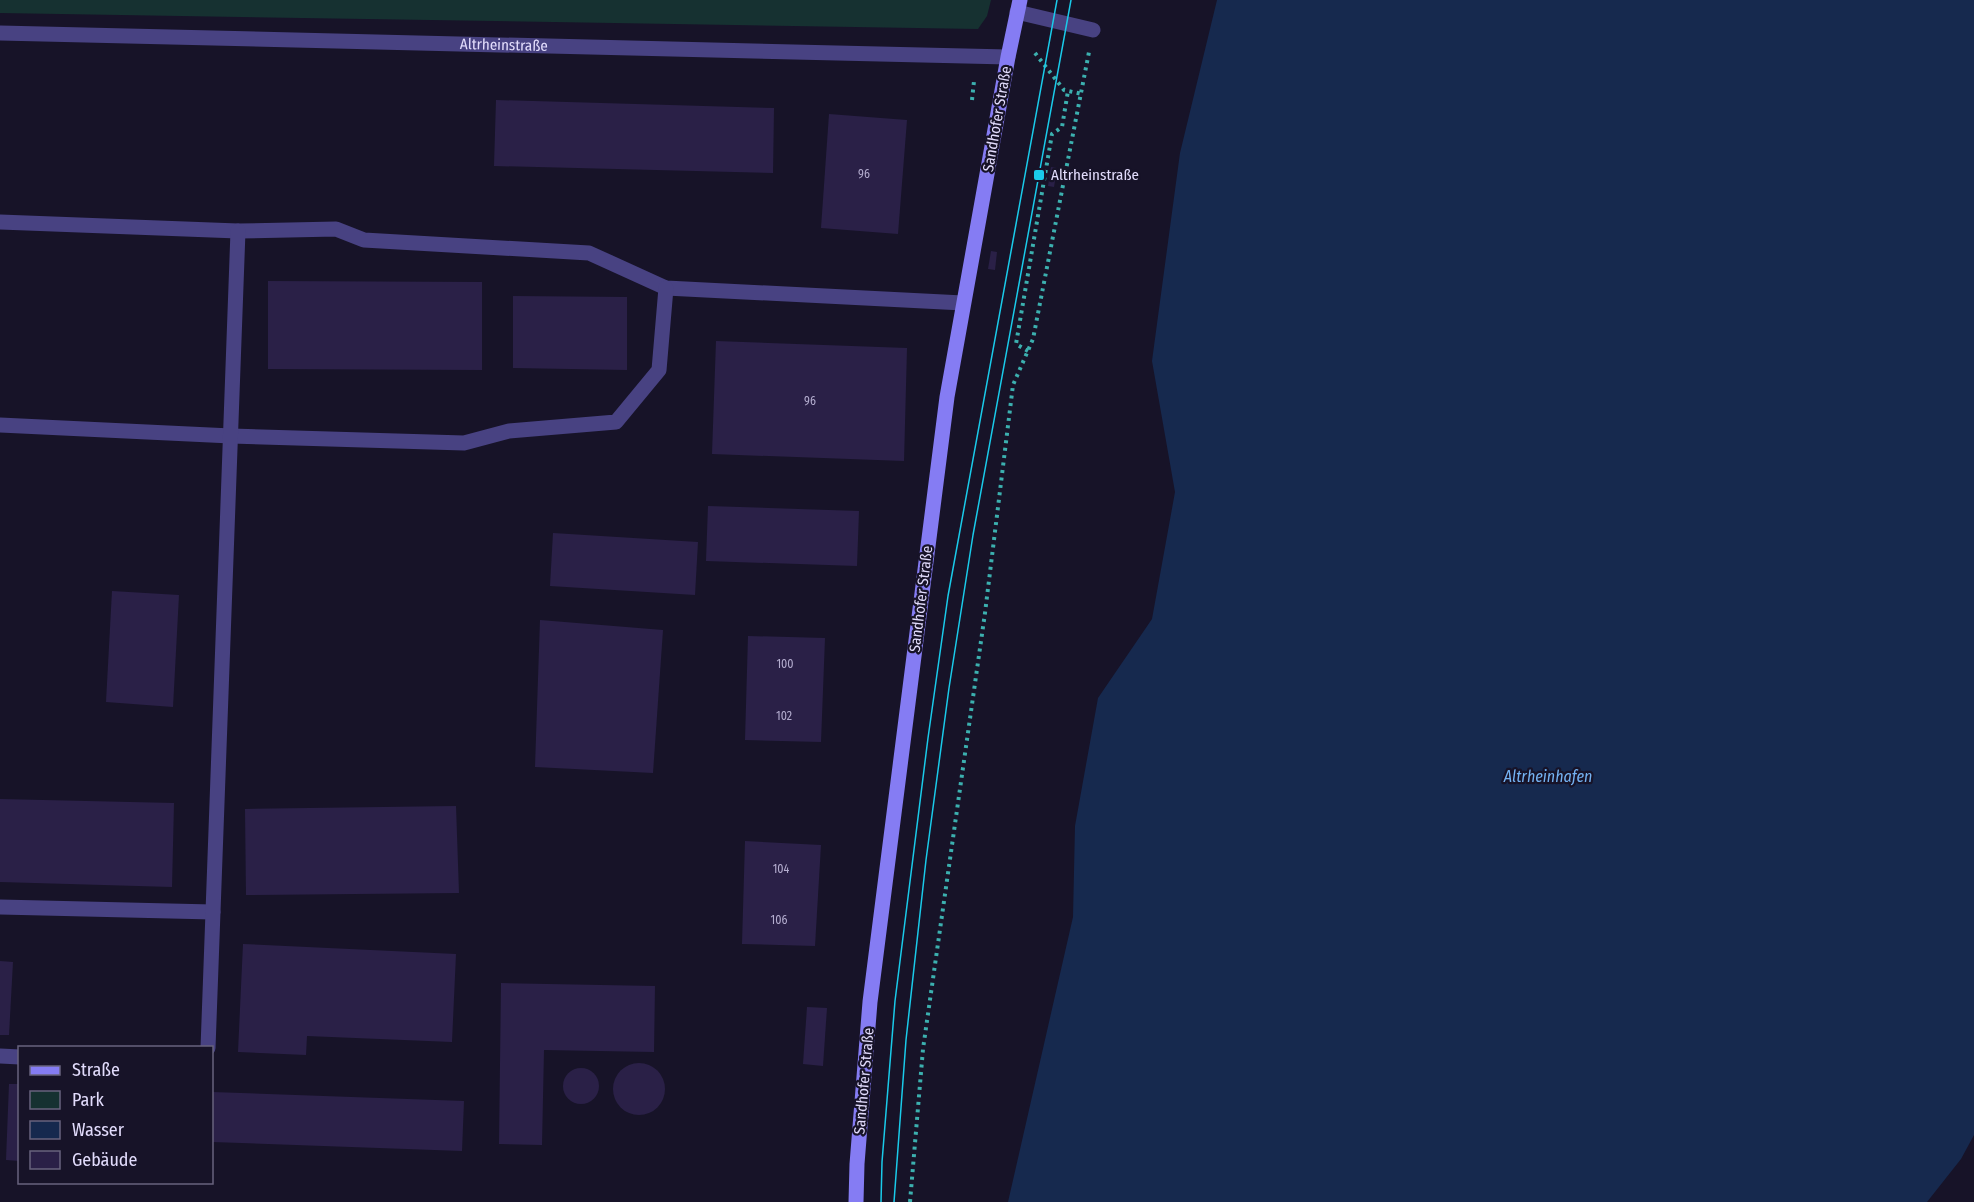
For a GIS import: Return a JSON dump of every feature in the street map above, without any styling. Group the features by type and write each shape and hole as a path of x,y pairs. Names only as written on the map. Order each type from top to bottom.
{"street":[{"path":"1018,6 1093,30"},
{"name":"Sandhofer Straße","path":"856,1202 870,1002 947,397 1018,6"},
{"name":"Altrheinstraße","path":"0,33 1008,57"},
{"path":"0,222 238,231 336,229 364,240 589,253 666,288 963,303"},
{"path":"208,1046 238,231"},
{"path":"0,425 231,436 464,443 509,431 616,422 659,370 666,288"},
{"path":"0,907 213,912"},
{"path":"0,1056 18,1057"}],"path":[{"path":"910,1202 923,1048 985,613 1012,385 1034,339 1093,30"},
{"path":"1028,52 1035,53 1064,90 1082,94"},
{"path":"1028,351 1016,344 1052,134 1062,127 1069,91"}],"green space":[{"path":"0,0 991,0 987,16 978,29 0,13"}],"water":[{"name":"Altrheinhafen","path":"1217,0 1974,0 1974,1135 1961,1159 1927,1202 1008,1202 1073,917 1075,826 1098,698 1152,619 1175,492 1152,361 1180,153"}],"building":[{"path":"496,100 774,108 773,173 494,166"},
{"path":"829,114 907,120 898,234 821,228"},
{"path":"1051,167 1057,168 1054,187 1048,186"},
{"path":"991,251 997,252 995,270 988,269"},
{"path":"268,281 482,282 482,370 268,369"},
{"path":"513,296 627,297 627,370 513,368"},
{"path":"716,341 907,348 904,461 712,454"},
{"path":"708,506 859,511 857,566 706,561"},
{"path":"553,533 698,542 695,595 550,586"},
{"path":"112,591 179,595 173,707 106,702"},
{"path":"540,620 663,630 653,773 535,767"},
{"path":"748,636 825,638 821,742 745,740"},
{"path":"0,799 174,803 172,887 0,882"},
{"path":"456,806 459,893 246,895 245,809"},
{"path":"745,841 821,845 815,946 742,944"},
{"path":"243,944 456,954 452,1042 307,1036 306,1055 238,1052"},
{"path":"0,961 13,962 9,1035 0,1035"},
{"path":"501,983 655,986 654,1052 544,1050 542,1145 499,1144"},
{"path":"807,1007 827,1008 823,1066 803,1064"},
{"path":"639,1063 649,1065 657,1071 663,1079 665,1089 663,1099 657,1107 649,1113 639,1115 629,1113 621,1107 615,1099 613,1089 615,1079 621,1071 629,1065"},
{"path":"581,1068 594,1073 599,1086 594,1099 581,1104 568,1099 563,1086 568,1073"},
{"path":"9,1084 18,1084 18,1161 6,1160"},
{"path":"213,1092 464,1101 462,1151 213,1142"}],"tram line":[{"path":"881,1202 895,1001 948,596 1057,0"},
{"path":"894,1202 906,1040 926,860 949,688 973,535 1071,0"}],"place":[{"name":"Altrheinstraße","path":"1039,175"}]}
